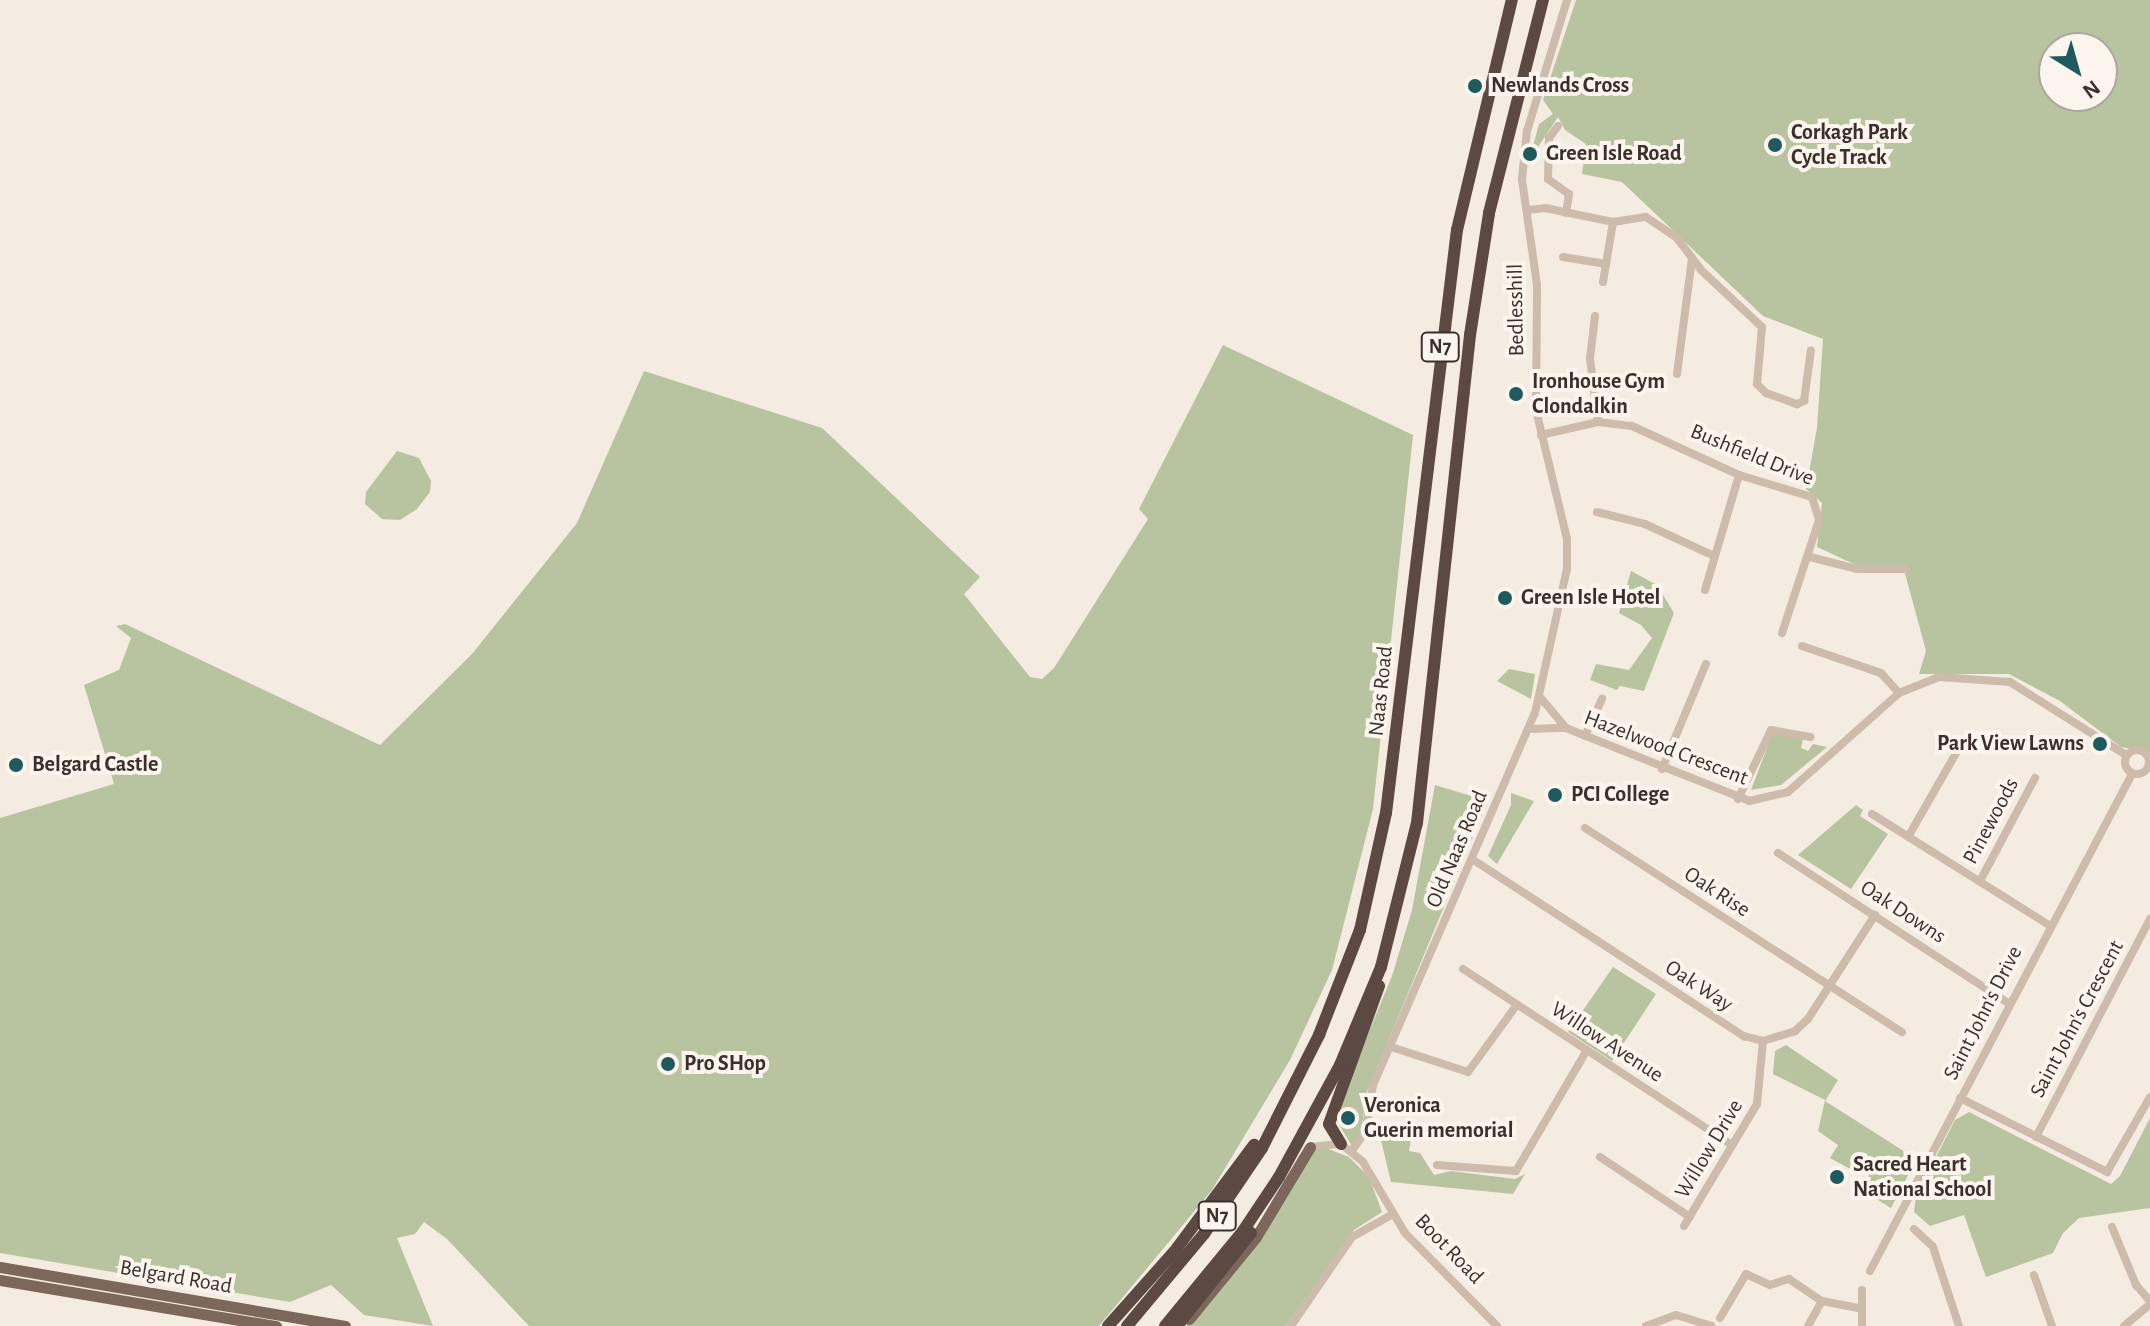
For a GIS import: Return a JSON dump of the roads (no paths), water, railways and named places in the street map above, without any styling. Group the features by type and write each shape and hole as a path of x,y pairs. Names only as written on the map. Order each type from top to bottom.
{"highway":[{"name":"Naas Road","path":"1127,1326 1234,1193 1291,1096 1351,960 1386,813 1453,252 1512,0"},
{"name":"N7","path":"1165,1326 1243,1231 1321,1104 1381,967 1417,823 1470,335 1489,213 1543,0"},
{"path":"1346,1148 1329,1124 1373,1013 1381,967"},
{"path":"1108,1326 1174,1252 1291,1096"},
{"path":"1179,1326 1254,1229 1321,1104"}],"main road":[{"path":"1179,1326 1256,1237 1310,1147"},
{"name":"Belgard Road","path":"3,1274 276,1326"},
{"name":"Belgard Road","path":"3,1274 345,1326"}],"street":[{"path":"1567,0 1527,131 1522,179 1527,210 1566,213 1613,222 1646,217 1677,238 1692,258 1762,327 1757,384 1766,393 1797,404 1804,401 1811,350"},
{"path":"1558,126 1549,138 1548,179 1569,194 1566,213"},
{"name":"Bedlesshill","path":"1527,210 1537,285 1535,387 1541,435 1568,551"},
{"path":"1603,282 1613,222"},
{"path":"1563,257 1606,264"},
{"path":"1677,374 1692,258"},
{"path":"1595,316 1590,358 1598,422"},
{"name":"Bushfield Drive","path":"1541,435 1598,422 1643,430 1739,475 1805,493 1820,510 1810,557 1782,633"},
{"path":"1705,590 1712,555 1739,475"},
{"path":"1597,512 1645,524 1712,555"},
{"name":"Old Naas Road","path":"1346,1148 1365,1132 1370,1096 1529,729 1540,697 1568,551"},
{"path":"1810,557 1857,569 1905,569"},
{"path":"1802,646 1881,673 1903,691 1939,677 2010,682 2126,755"},
{"path":"1662,769 1706,664"},
{"name":"Hazelwood Crescent","path":"1566,728 1738,799 1765,799 1788,792 1903,691"},
{"path":"1540,697 1566,728"},
{"path":"1585,736 1602,699"},
{"path":"1529,729 1566,728"},
{"path":"1738,799 1771,730 1810,737"},
{"path":"1908,837 1963,741"},
{"path":"2133,750 2145,753 2149,769 2132,774 2126,768 2126,755 2133,750"},
{"name":"Saint John's Drive","path":"1870,1271 2049,925 2132,774"},
{"name":"Pinewoods","path":"1980,881 2035,778"},
{"name":"Pinewoods","path":"1872,814 2049,925"},
{"name":"Oak Rise","path":"1585,828 1902,1032"},
{"name":"Oak Downs","path":"1778,853 2008,1003"},
{"name":"Oak Way","path":"1472,859 1744,1036 1763,1041"},
{"path":"1763,1041 1795,1031 1830,986 1875,915"},
{"name":"Saint John's Crescent","path":"2036,1137 2150,919"},
{"name":"Willow Avenue","path":"1463,969 1732,1145"},
{"path":"1391,1047 1468,1072 1516,1006"},
{"name":"Willow Drive","path":"1684,1226 1760,1096 1763,1041"},
{"path":"1437,1165 1516,1171 1587,1050"},
{"path":"1960,1098 2107,1172 2150,1097"},
{"path":"1310,1147 1346,1148"},
{"name":"Boot Road","path":"1346,1148 1375,1177 1393,1214 1413,1243 1497,1326"},
{"path":"1600,1157 1690,1217"},
{"path":"1291,1326 1352,1237 1393,1214"},
{"path":"2112,1227 2136,1285 2150,1303 2124,1326"},
{"path":"1914,1229 1933,1247 1959,1326"},
{"path":"1720,1318 1746,1274 1770,1285 1789,1279 1822,1301 1859,1308"},
{"path":"2034,1275 2052,1326"},
{"path":"1862,1290 1859,1308 1862,1326"},
{"path":"1808,1326 1822,1301"},
{"path":"1646,1326 1676,1315 1711,1326"}],"place":[{"name":"Newlands Cross","path":"1475,86"},
{"name":"Corkagh Park Cycle Track","path":"1775,145"},
{"name":"Green Isle Road","path":"1530,154"},
{"name":"Ironhouse Gym Clondalkin","path":"1516,394"},
{"name":"Green Isle Hotel","path":"1505,598"},
{"name":"Park View Lawns","path":"2100,744"},
{"name":"Belgard Castle","path":"16,765"},
{"name":"PCI College","path":"1555,795"},
{"name":"Pro SHop","path":"668,1064"},
{"name":"Veronica Guerin memorial","path":"1348,1118"},
{"name":"Sacred Heart National School","path":"1837,1177"}]}
